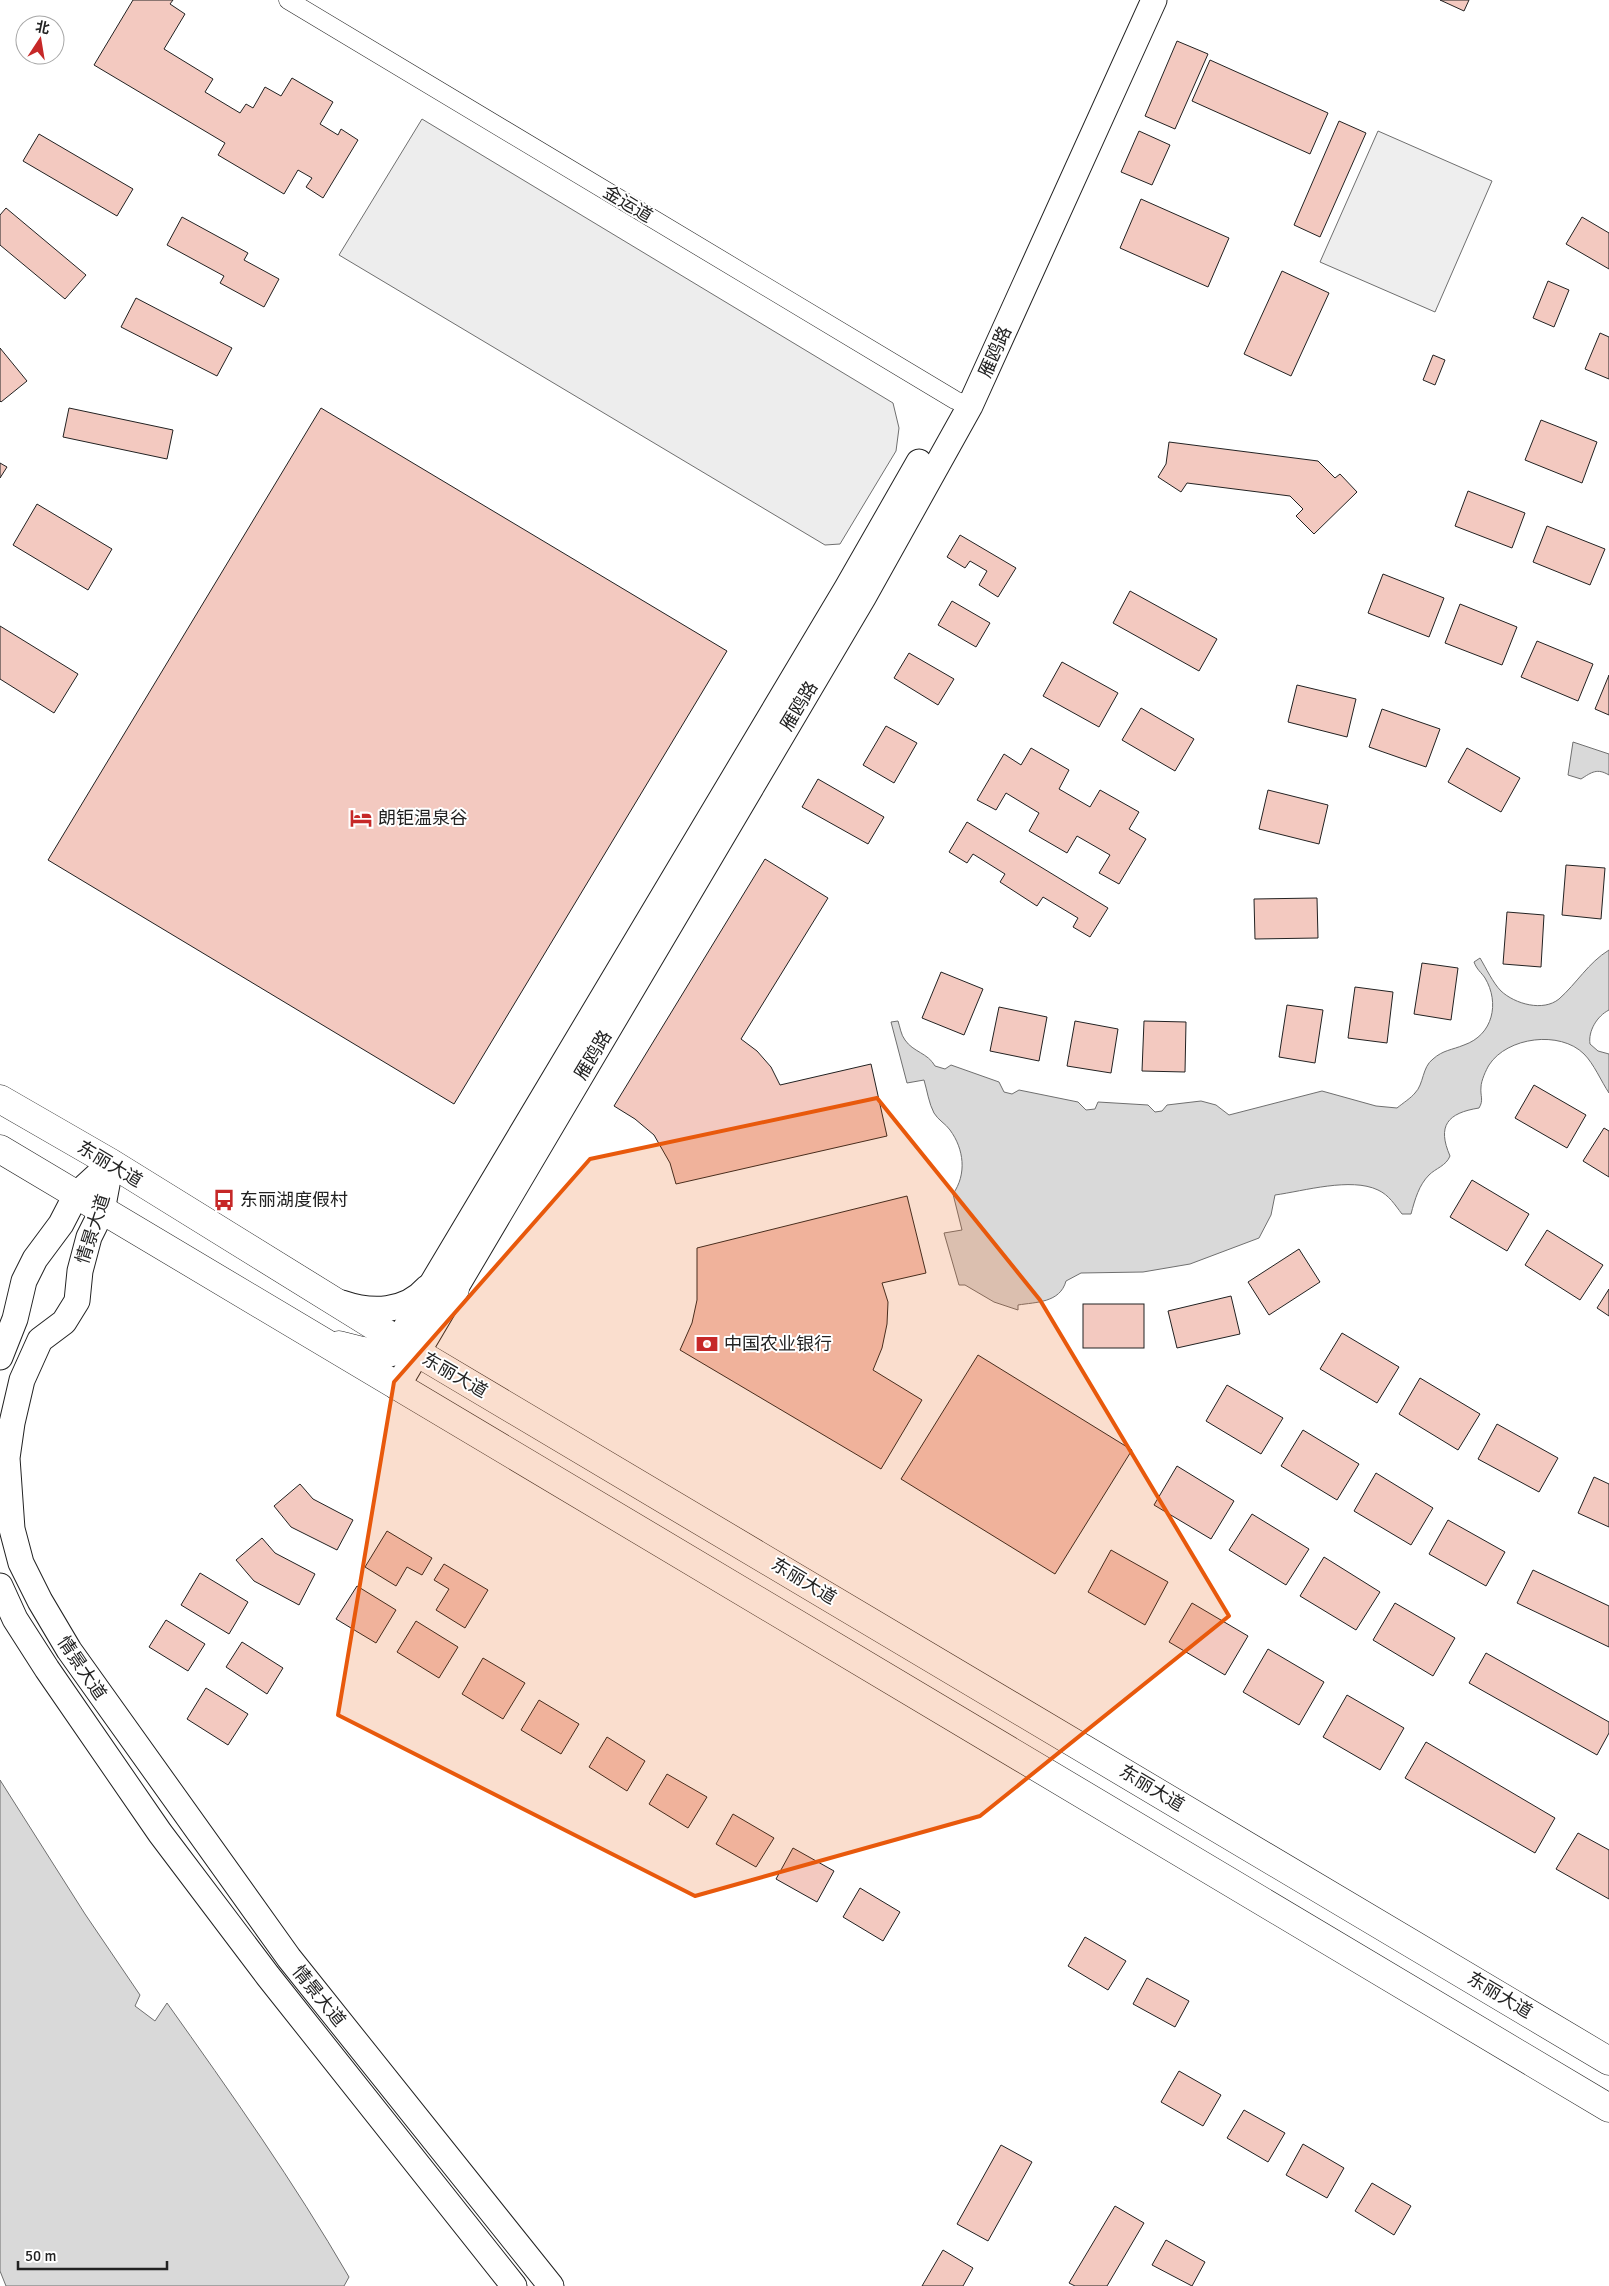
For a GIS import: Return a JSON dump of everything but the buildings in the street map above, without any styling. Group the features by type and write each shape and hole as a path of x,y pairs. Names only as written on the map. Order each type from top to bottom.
{"highway":[{"name":"东丽大道","path":"0,1099 110,1163 334,1301 403,1348 1609,2061"},
{"path":"0,1149 1422,1994 1609,2108"},
{"path":"314,1337 361,1350 403,1348 445,1283"}],"street":[{"name":"金运道","path":"288,0 962,403"},
{"name":"雁鸥路","path":"962,403 1140,0"},
{"name":"雁鸥路","path":"334,1301 364,1309 391,1308 404,1304 445,1283 863,598 962,403 1154,0"},
{"name":"情景大道","path":"0,1357 15,1319 24,1281 35,1258 60,1224 76,1195 110,1163"},
{"name":"情景大道","path":"110,1163 102,1211 89,1237 80,1271 77,1301 64,1322 40,1340 22,1380 12,1423 7,1458 12,1530 21,1563 69,1650 289,1958 551,2286"},
{"path":"388,1381 403,1348"},
{"name":"情景大道","path":"0,1586 16,1619 29,1640 192,1875 274,1983 514,2286"},
{"path":"29,1640 54,1625"},
{"path":"192,1875 215,1855"},
{"path":"408,2153 431,2136"}],"highlighted area":[{"path":"877,1098 1040,1300 1229,1616 980,1816 695,1896 338,1715 394,1382 590,1159"}],"shaded area":[{"path":"422,119 893,403 899,428 896,451 840,544 825,545 339,255"},
{"path":"1378,131 1492,181 1435,312 1320,262"},
{"path":"1573,742 1609,754 1609,775 1598,771 1588,774 1581,779 1568,775"},
{"path":"1609,950 1609,1010 1594,1024 1590,1034 1590,1044 1598,1051 1609,1054 1609,1093 1588,1058 1574,1046 1562,1042 1534,1040 1508,1048 1497,1056 1486,1070 1481,1085 1482,1100 1479,1108 1459,1113 1452,1117 1448,1123 1445,1129 1445,1137 1450,1156 1423,1183 1411,1214 1402,1214 1392,1200 1378,1190 1367,1186 1341,1185 1313,1188 1275,1195 1271,1215 1259,1238 1190,1264 1143,1272 1081,1273 1066,1281 1063,1288 1053,1297 1040,1302 1018,1305 1018,1310 994,1302 965,1285 959,1285 944,1233 962,1230 953,1194 962,1170 961,1153 955,1137 934,1113 924,1080 907,1083 891,1022 898,1021 902,1036 908,1044 928,1058 935,1066 945,1069 951,1065 999,1082 1004,1092 1012,1094 1019,1090 1078,1102 1086,1110 1095,1109 1098,1102 1148,1105 1155,1112 1162,1111 1167,1105 1201,1101 1216,1105 1229,1115 1322,1091 1376,1106 1397,1108 1418,1089 1429,1062 1444,1052 1474,1040 1482,1034 1487,1026 1493,1008 1490,988 1474,962 1480,958 1495,984 1507,996 1521,1003 1537,1006 1552,1003 1559,999 1595,961"},
{"path":"0,1780 85,1914 140,1995 135,2006 155,2021 167,2003 284,2172 328,2242 349,2277 344,2286 6,2286 0,2271"}],"place":[{"name":"朗钜温泉谷","path":"361,818"},
{"name":"东丽湖度假村","path":"224,1200"},
{"name":"中国农业银行","path":"707,1344"}]}
